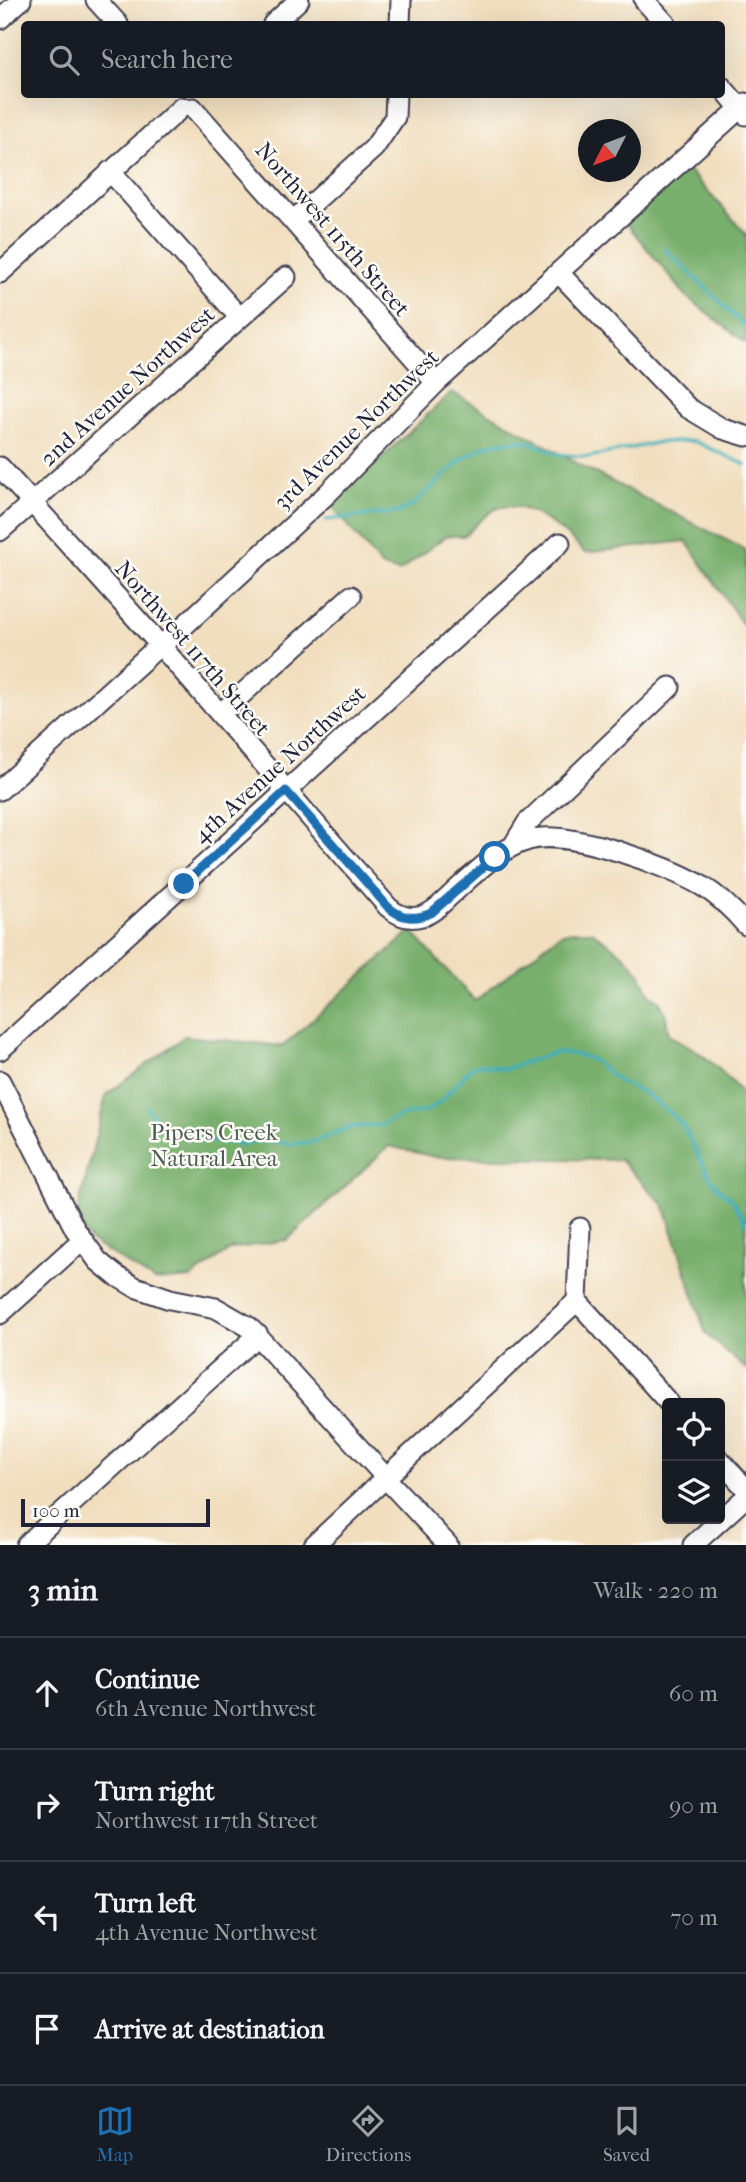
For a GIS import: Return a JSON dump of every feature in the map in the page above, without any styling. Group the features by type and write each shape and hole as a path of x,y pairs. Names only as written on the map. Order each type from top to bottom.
{"street":[{"path":"0,19 21,0"},
{"path":"96,0 115,21"},
{"path":"275,21 299,0"},
{"path":"400,21 401,0"},
{"path":"644,0 663,21"},
{"path":"725,90 744,108"},
{"path":"0,273 188,98"},
{"name":"Northwest 115th Street","path":"188,98 436,383"},
{"path":"294,220 374,148 395,117 396,98"},
{"name":"3rd Avenue Northwest","path":"0,790 327,494 436,383 744,108"},
{"path":"110,171 240,318"},
{"path":"559,272 688,408 723,429 746,436"},
{"name":"2nd Avenue Northwest","path":"0,531 286,277"},
{"name":"Northwest 117th Street","path":"0,467 397,914 408,918 431,913 495,857 513,846"},
{"name":"4th Avenue Northwest","path":"0,1050 560,543"},
{"path":"220,714 351,596"},
{"path":"513,846 527,823 670,687"},
{"path":"513,846 536,838 554,837 582,842 634,858 701,885 746,925"},
{"path":"0,1081 82,1240 98,1261 124,1282 147,1292 226,1312 258,1335 448,1545"},
{"path":"580,1228 577,1301 664,1398"},
{"path":"0,1314 82,1240"},
{"path":"314,1545 577,1301"},
{"path":"26,1545 258,1335"},
{"path":"721,1461 746,1489"},
{"path":"693,1545 746,1496"}],"green space":[{"path":"681,162 746,234 746,343 687,297 621,217"},
{"path":"452,392 589,470 746,550 746,629 686,541 585,553 544,518 518,508 494,510 464,536 446,536 399,572 382,567 331,505"},
{"name":"Pipers Creek Natural Area","path":"411,931 475,1001 560,934 592,931 625,956 640,973 649,993 659,1001 665,1012 669,1035 711,1062 746,1098 746,1369 706,1334 664,1205 620,1160 435,1157 389,1146 287,1240 231,1249 191,1278 155,1281 89,1240 76,1218 106,1095 185,1036 283,1046"}],"waterway":[{"path":"665,249 746,327"},
{"path":"326,520 400,512 413,505 461,460 485,446 501,442 527,441 557,454 589,457 660,442 694,441 746,465"},
{"path":"147,1108 169,1132 188,1138 242,1144 262,1140 293,1144 313,1142 351,1127 381,1125 401,1116 427,1111 440,1102 471,1068 479,1064 505,1069 557,1052 579,1055 593,1060 620,1082 646,1094 674,1116 683,1126 710,1178 732,1199 746,1223"}],"route":[{"path":"184,884 286,791 388,907 404,917 420,917 431,913 495,857"}]}
